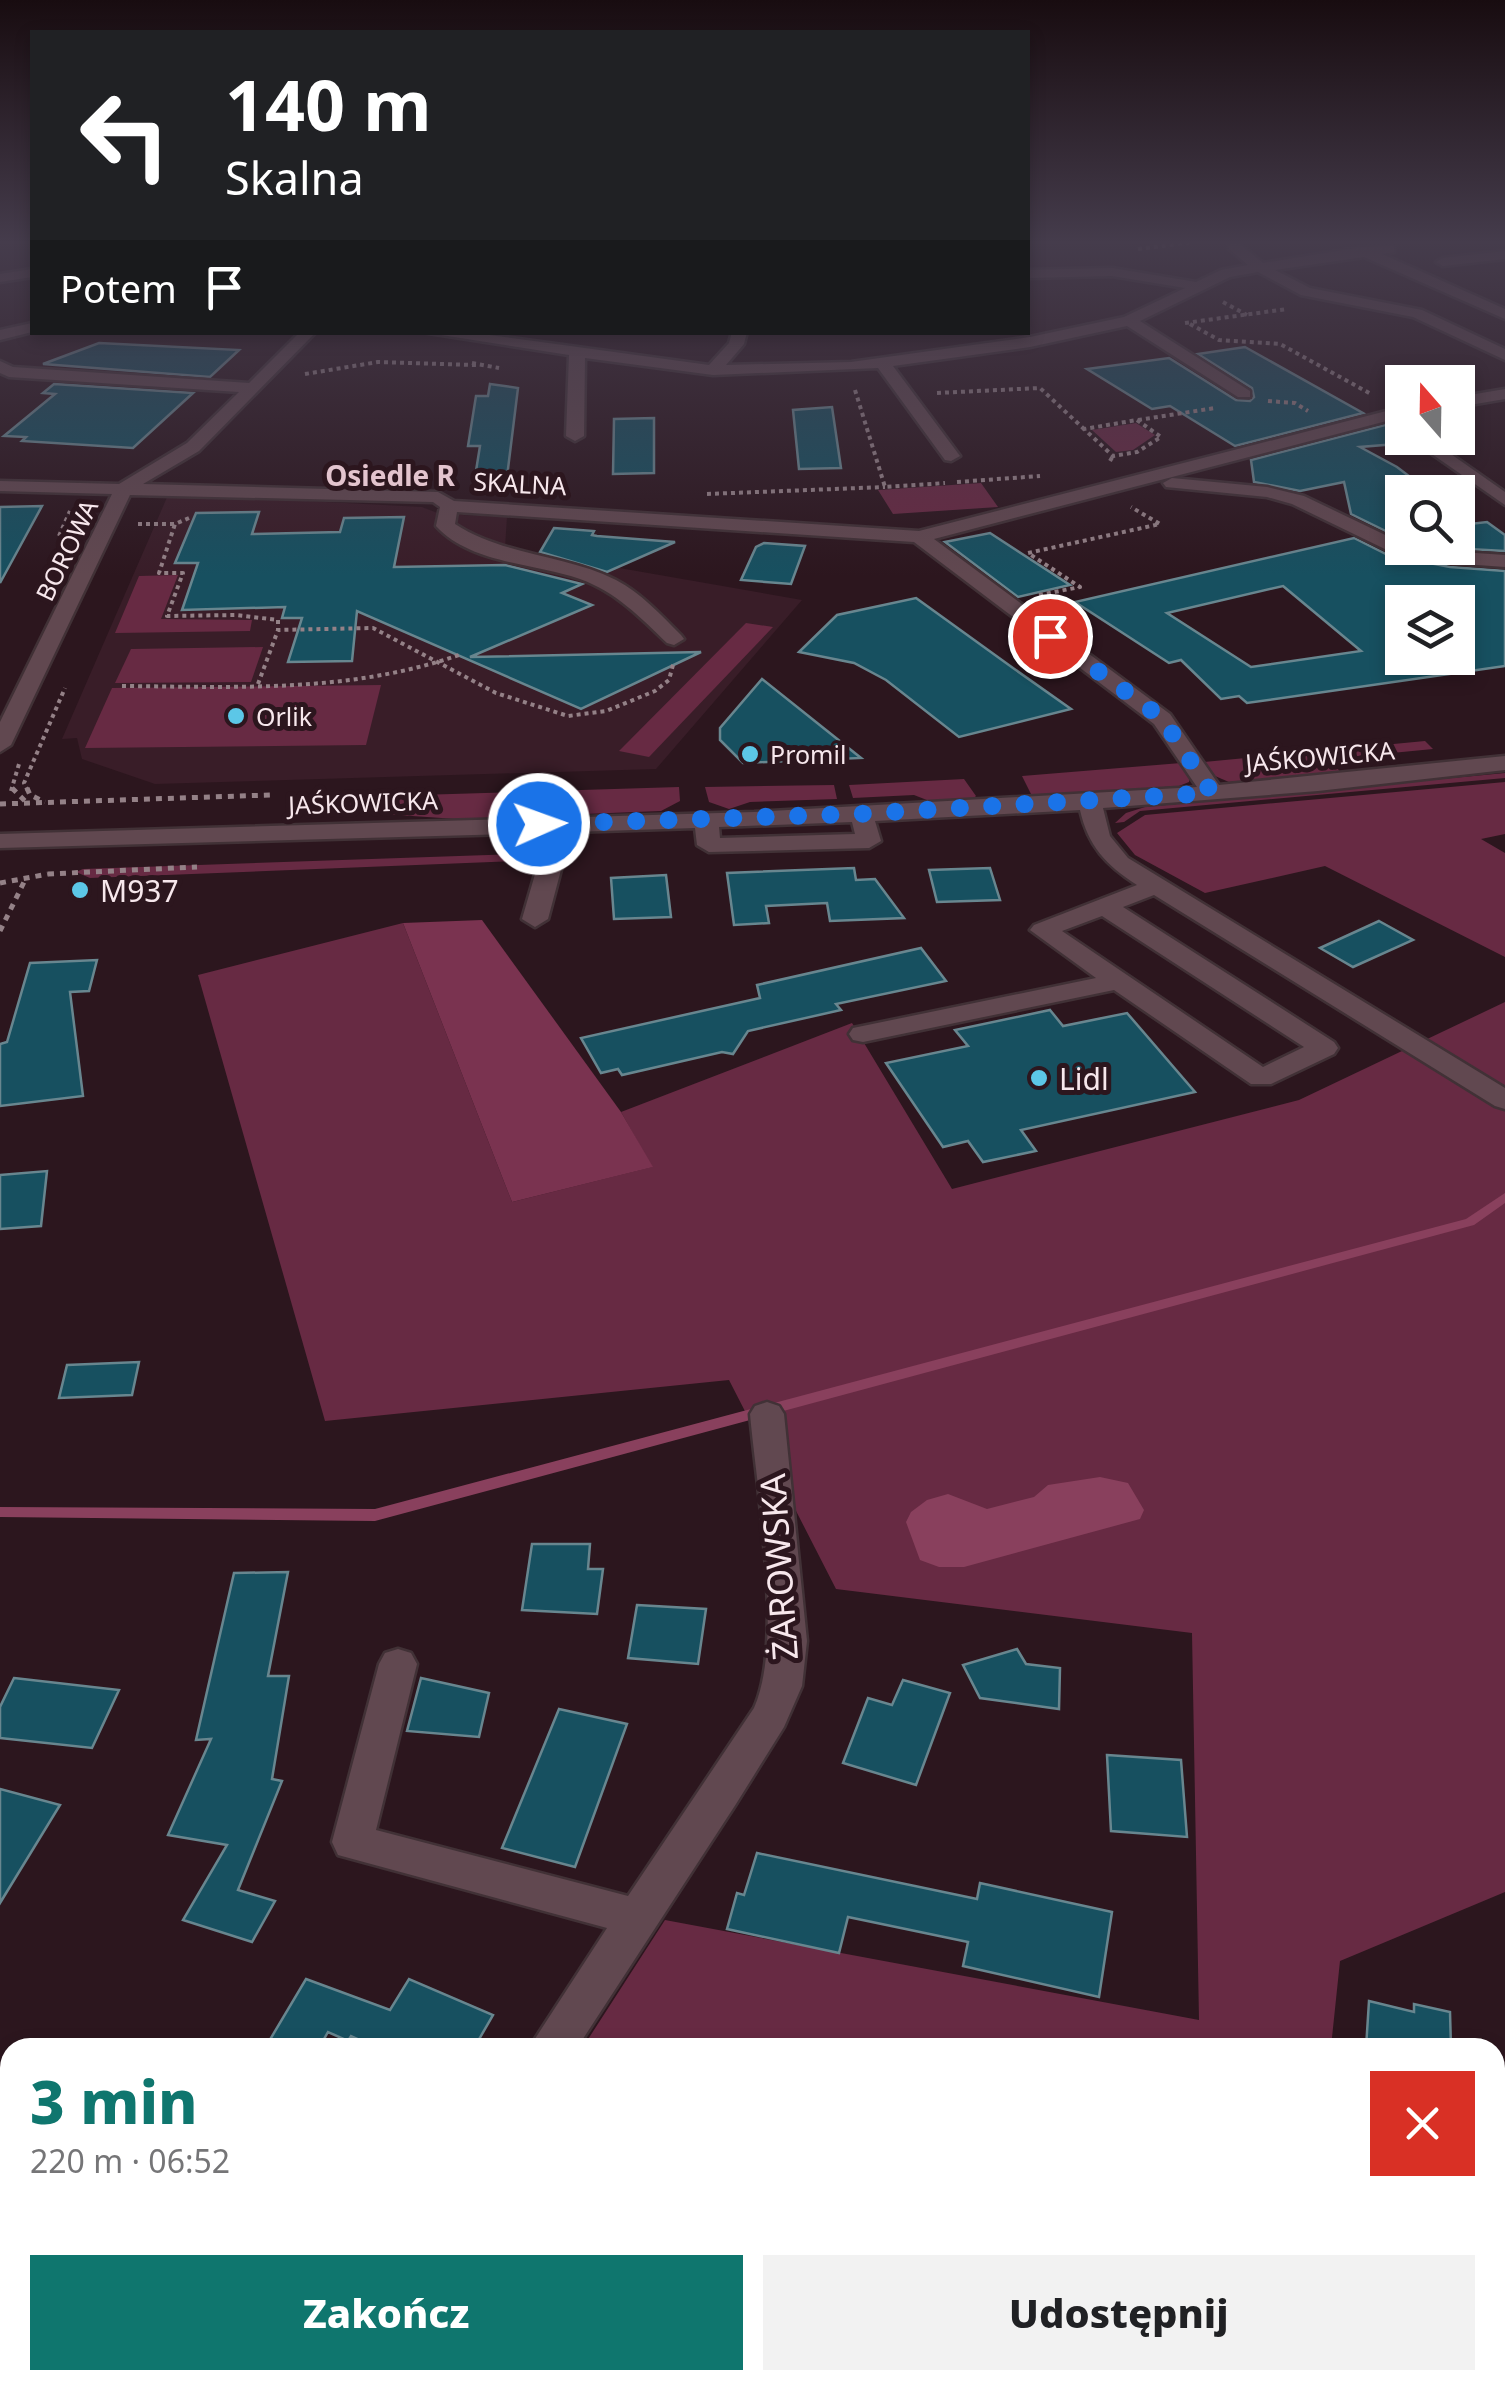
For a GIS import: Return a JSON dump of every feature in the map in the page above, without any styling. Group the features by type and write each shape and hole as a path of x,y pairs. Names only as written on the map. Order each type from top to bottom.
{"street":[{"name":"BOROWA","path":"1,742 124,488 193,448 289,352"},
{"path":"713,370 728,352"},
{"path":"575,436 576,353 713,370 785,371 883,364 961,352"},
{"path":"1179,352 1250,398"},
{"path":"883,364 951,456"},
{"path":"0,366 9,372 254,388"},
{"path":"1475,399 1505,394"},
{"name":"SKALNA","path":"1139,482 1335,427 1385,420"},
{"path":"1442,455 1505,500"},
{"name":"SKALNA","path":"0,486 438,497 449,506 920,537 1105,481 1211,484 1298,500 1396,548 1505,561"},
{"path":"449,506 444,526 457,536 530,562 604,581 627,595 674,638"},
{"path":"920,537 1162,718 1212,793"},
{"path":"921,564 943,556"},
{"name":"JAŚKOWICKA","path":"0,841 706,818 709,845 869,840 862,813 1212,793 1505,763"},
{"path":"1090,801 1098,837 1119,863 1505,1100"},
{"path":"535,919 562,823"},
{"path":"1104,906 1324,1048 1261,1078 1043,930 1104,906 1156,886"},
{"path":"863,1034 1118,981"},
{"name":"ŻAROWSKA","path":"559,2038 770,1716 784,1686 788,1640 767,1414"},
{"path":"398,1664 353,1842 639,1918"}],"path":[{"path":"1295,352 1372,395"},
{"path":"293,376 378,362 476,365"},
{"path":"851,381 862,403 886,488 1051,476"},
{"path":"906,394 1040,388 1113,456"},
{"path":"1084,429 1250,398 1295,403 1335,427"},
{"path":"1113,456 1137,452 1161,436 1137,420"},
{"path":"1028,597 1080,586 1028,553 1160,524 1105,481 1113,456"},
{"path":"143,514 138,524 174,524 190,518"},
{"path":"174,524 159,573 183,573 167,616 236,615 278,620 258,684"},
{"path":"278,630 372,628 388,632 438,664 550,713 592,715 664,687 674,671 674,638"},
{"path":"122,686 367,683 458,655"},
{"path":"45,802 30,795 24,783 69,679"},
{"path":"1,742 23,754 10,785 15,797 27,803"},
{"path":"0,804 270,795"},
{"path":"0,883 48,874 50,865"},
{"path":"0,931 25,880"}],"shaded area":[{"path":"1136,423 1155,435 1133,450 1116,452 1092,430"},
{"path":"981,483 998,507 893,514 878,490"},
{"path":"168,495 422,507 440,514 507,517 505,548 802,600 656,769 155,784 82,759 77,738 62,739"},
{"path":"178,575 161,619 252,620 250,631 115,633 139,576"},
{"path":"746,623 773,627 649,757 619,751"},
{"path":"263,647 251,682 115,683 131,649"},
{"name":"Orlik","path":"381,685 366,745 85,748 112,688"},
{"path":"1425,741 1433,749 1330,759 1341,773 1229,782 1215,776 1204,762"},
{"path":"1181,763 1190,777 1189,782 1179,786 1032,796 1022,776"},
{"path":"1505,773 1505,778 1140,811 1115,823 1126,813 1145,807"},
{"path":"964,779 976,796 973,799 932,802 914,795 853,798 849,785"},
{"path":"1505,782 1505,834 1481,839 1505,853 1505,957 1325,866 1205,893 1135,855 1117,833 1145,815"},
{"path":"834,785 837,799 750,802 729,809 709,802 705,787"},
{"path":"679,787 680,801 661,811 456,819 383,814 383,809 349,810 352,797"},
{"path":"517,854 519,861 90,878 76,872 83,869"},
{"path":"482,920 621,1112 653,1167 512,1202 403,923"},
{"path":"403,923 512,1202 652,1167 621,1112 852,1023 952,1189 1299,1100 1505,1002 1505,1892 1340,1961 1332,2038 589,2038 665,1920 1199,2020 1192,1633 836,1589 729,1380 325,1421 198,975"},
{"path":"1100,1477 1128,1483 1144,1510 1140,1519 964,1567 939,1567 920,1560 906,1522 911,1512 927,1500 948,1494 987,1509 1034,1497 1048,1485"}],"building":[{"path":"74,352 236,352 210,377 43,364"},
{"path":"1255,352 1363,413 1235,446 1170,406 1152,409 1087,369 1169,358 1236,400 1250,401 1254,397 1252,388 1198,354"},
{"path":"54,384 193,393 133,448 22,441 26,437 4,436 55,394 43,393"},
{"path":"490,384 518,388 507,477 475,477 480,446 468,446 476,396 488,396"},
{"path":"832,407 841,468 799,469 793,410"},
{"path":"654,418 654,473 613,474 614,419"},
{"path":"1385,425 1385,445 1360,447 1408,475 1385,475 1385,531 1351,514 1344,482 1300,491 1254,482 1251,460"},
{"path":"42,506 0,583 0,507"},
{"path":"259,512 252,534 340,532 344,518 404,517 394,567 505,565 582,584 562,593 592,605 470,657 701,652 581,709 357,611 352,661 288,662 302,618 282,618 285,607 182,610 198,563 175,563 196,513"},
{"path":"1487,522 1505,535 1505,551 1475,549 1475,523"},
{"path":"554,528 594,531 592,535 597,536 675,542 607,572 540,552"},
{"path":"990,533 1070,585 1018,597 945,542"},
{"path":"1354,538 1385,554 1385,565 1505,571 1505,666 1475,670 1475,585 1385,585 1385,675 1442,675 1247,703 1239,696 1221,699 1181,660 1169,663 1075,602","holes":["1283,586 1361,651 1251,667 1167,613"]},
{"path":"764,543 805,546 791,584 741,580 756,547"},
{"path":"916,598 1071,709 959,737 886,680 854,663 799,652 837,615"},
{"path":"762,679 861,758 743,763 720,740 720,728"},
{"path":"854,868 856,880 875,879 904,918 830,921 827,903 766,906 769,923 734,925 727,873"},
{"path":"990,868 1000,900 937,902 929,870"},
{"path":"666,875 671,917 614,919 611,878"},
{"path":"1379,921 1413,940 1353,967 1320,948"},
{"path":"921,948 946,981 836,1004 841,1010 748,1031 733,1054 722,1052 622,1075 618,1069 601,1073 581,1038 760,998 757,985"},
{"path":"97,960 89,991 70,992 83,1096 0,1106 0,1044 7,1042 30,963"},
{"name":"Lidl","path":"1050,1010 1063,1026 1127,1013 1195,1092 1021,1130 1036,1151 983,1162 968,1141 943,1147 886,1063 968,1046 955,1030"},
{"path":"47,1171 41,1226 0,1229 0,1175"},
{"path":"139,1362 132,1395 59,1398 67,1365"},
{"path":"532,1544 590,1544 588,1569 603,1569 597,1614 522,1610"},
{"path":"288,1572 268,1676 289,1676 272,1779 282,1781 238,1890 275,1901 252,1942 183,1920 227,1845 168,1835 211,1739 196,1740 234,1573"},
{"path":"637,1605 706,1609 698,1664 628,1658"},
{"path":"1017,1649 1026,1664 1060,1668 1059,1709 980,1698 963,1665"},
{"path":"14,1678 119,1690 92,1748 0,1738 0,1707"},
{"path":"421,1678 489,1693 479,1737 407,1731"},
{"path":"903,1680 950,1693 916,1785 843,1763 868,1698 892,1705"},
{"path":"559,1709 627,1724 575,1867 502,1848"},
{"path":"1107,1755 1181,1760 1187,1837 1111,1831"},
{"path":"0,1789 60,1805 0,1903"},
{"path":"757,1853 977,1899 980,1883 1112,1912 1099,1997 963,1966 968,1942 848,1917 839,1953 727,1929 737,1893 744,1895"},
{"path":"306,1979 390,2010 409,1979 493,2015 480,2038 341,2038 328,2032 325,2038 271,2038"},
{"path":"1369,2001 1414,2012 1414,2004 1450,2012 1451,2038 1367,2038"}],"waterway":[{"path":"0,1512 375,1515 1470,1222 1505,1197"}],"place":[{"name":"Orlik","path":"236,716"},
{"name":"Promil","path":"750,754"},
{"name":"M937","path":"80,890"},
{"name":"Lidl","path":"1039,1078"}],"district":[{"name":"Osiedle R","path":"390,475"}],"route":[{"path":"539,824 857,814 1212,793 1162,718 1050,636"}]}
